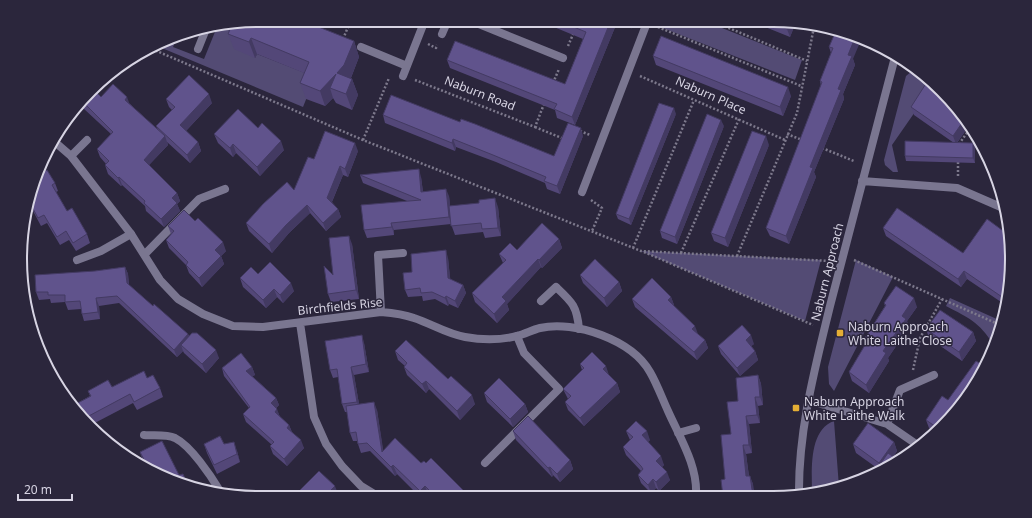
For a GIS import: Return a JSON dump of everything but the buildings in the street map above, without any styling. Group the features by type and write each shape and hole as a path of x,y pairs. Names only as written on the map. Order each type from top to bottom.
{"street":[{"path":"404,76 422,27"},
{"path":"442,34 445,27"},
{"path":"486,27 563,58"},
{"path":"582,192 646,27"},
{"path":"198,49 204,34"},
{"path":"361,47 407,66"},
{"name":"Naburn Approach","path":"799,490 799,467 808,400 862,181 894,61"},
{"path":"71,156 87,140"},
{"name":"Birchfields Rise","path":"57,144 71,156 131,234 160,280 178,299 203,314 233,326 263,327 381,312 400,314 415,318 440,330 465,337 492,339 517,336 540,328 562,326 590,331 613,341 634,354 650,371 696,477 696,491"},
{"path":"862,181 957,188 999,206"},
{"path":"144,254 198,199 225,189"},
{"path":"77,260 101,251 131,234"},
{"path":"381,312 378,255 403,254"},
{"path":"541,302 556,287 568,298 578,313 578,329"},
{"path":"300,323 314,416 326,444 342,466 361,486 368,491"},
{"path":"485,463 559,389 524,353 517,336"},
{"path":"887,424 900,390 934,375"},
{"path":"808,400 887,424 914,443"},
{"path":"678,433 696,428"},
{"path":"144,435 164,436 177,439 200,461 218,487"}],"path":[{"path":"343,39 348,27"},
{"path":"552,86 576,27"},
{"path":"632,27 644,32"},
{"path":"660,27 802,86"},
{"path":"727,27 807,61"},
{"path":"738,256 784,140 797,113 813,30"},
{"name":"Naburn Place","path":"628,71 784,140"},
{"path":"363,140 391,74 404,76"},
{"name":"Naburn Road","path":"404,76 564,139 567,133"},
{"path":"535,127 546,99"},
{"path":"633,248 694,100"},
{"path":"681,253 739,120"},
{"path":"576,130 602,139"},
{"path":"957,188 959,145 967,132"},
{"path":"787,134 809,143"},
{"path":"816,146 866,166"},
{"path":"582,192 602,208 592,231"},
{"path":"641,251 825,330"},
{"path":"910,385 920,338 942,299"}],"shaded area":[{"path":"246,27 255,58 257,54 315,77 303,107 162,48 175,43 173,47 204,59 215,31"},
{"path":"720,27 802,60 795,80 663,28"},
{"path":"910,72 931,89 892,145 898,172 893,172 885,165 884,160 906,76"},
{"path":"641,251 821,260 805,321"},
{"path":"856,260 893,277 834,391 829,384 828,367"},
{"path":"950,298 997,319 990,340 983,330 973,321 946,306"},
{"path":"834,421 839,482 812,488 813,453 820,433 826,426"}],"place":[{"name":"Naburn Approach White Laithe Close","path":"840,333"},
{"name":"Naburn Approach White Laithe Walk","path":"796,408"}]}
